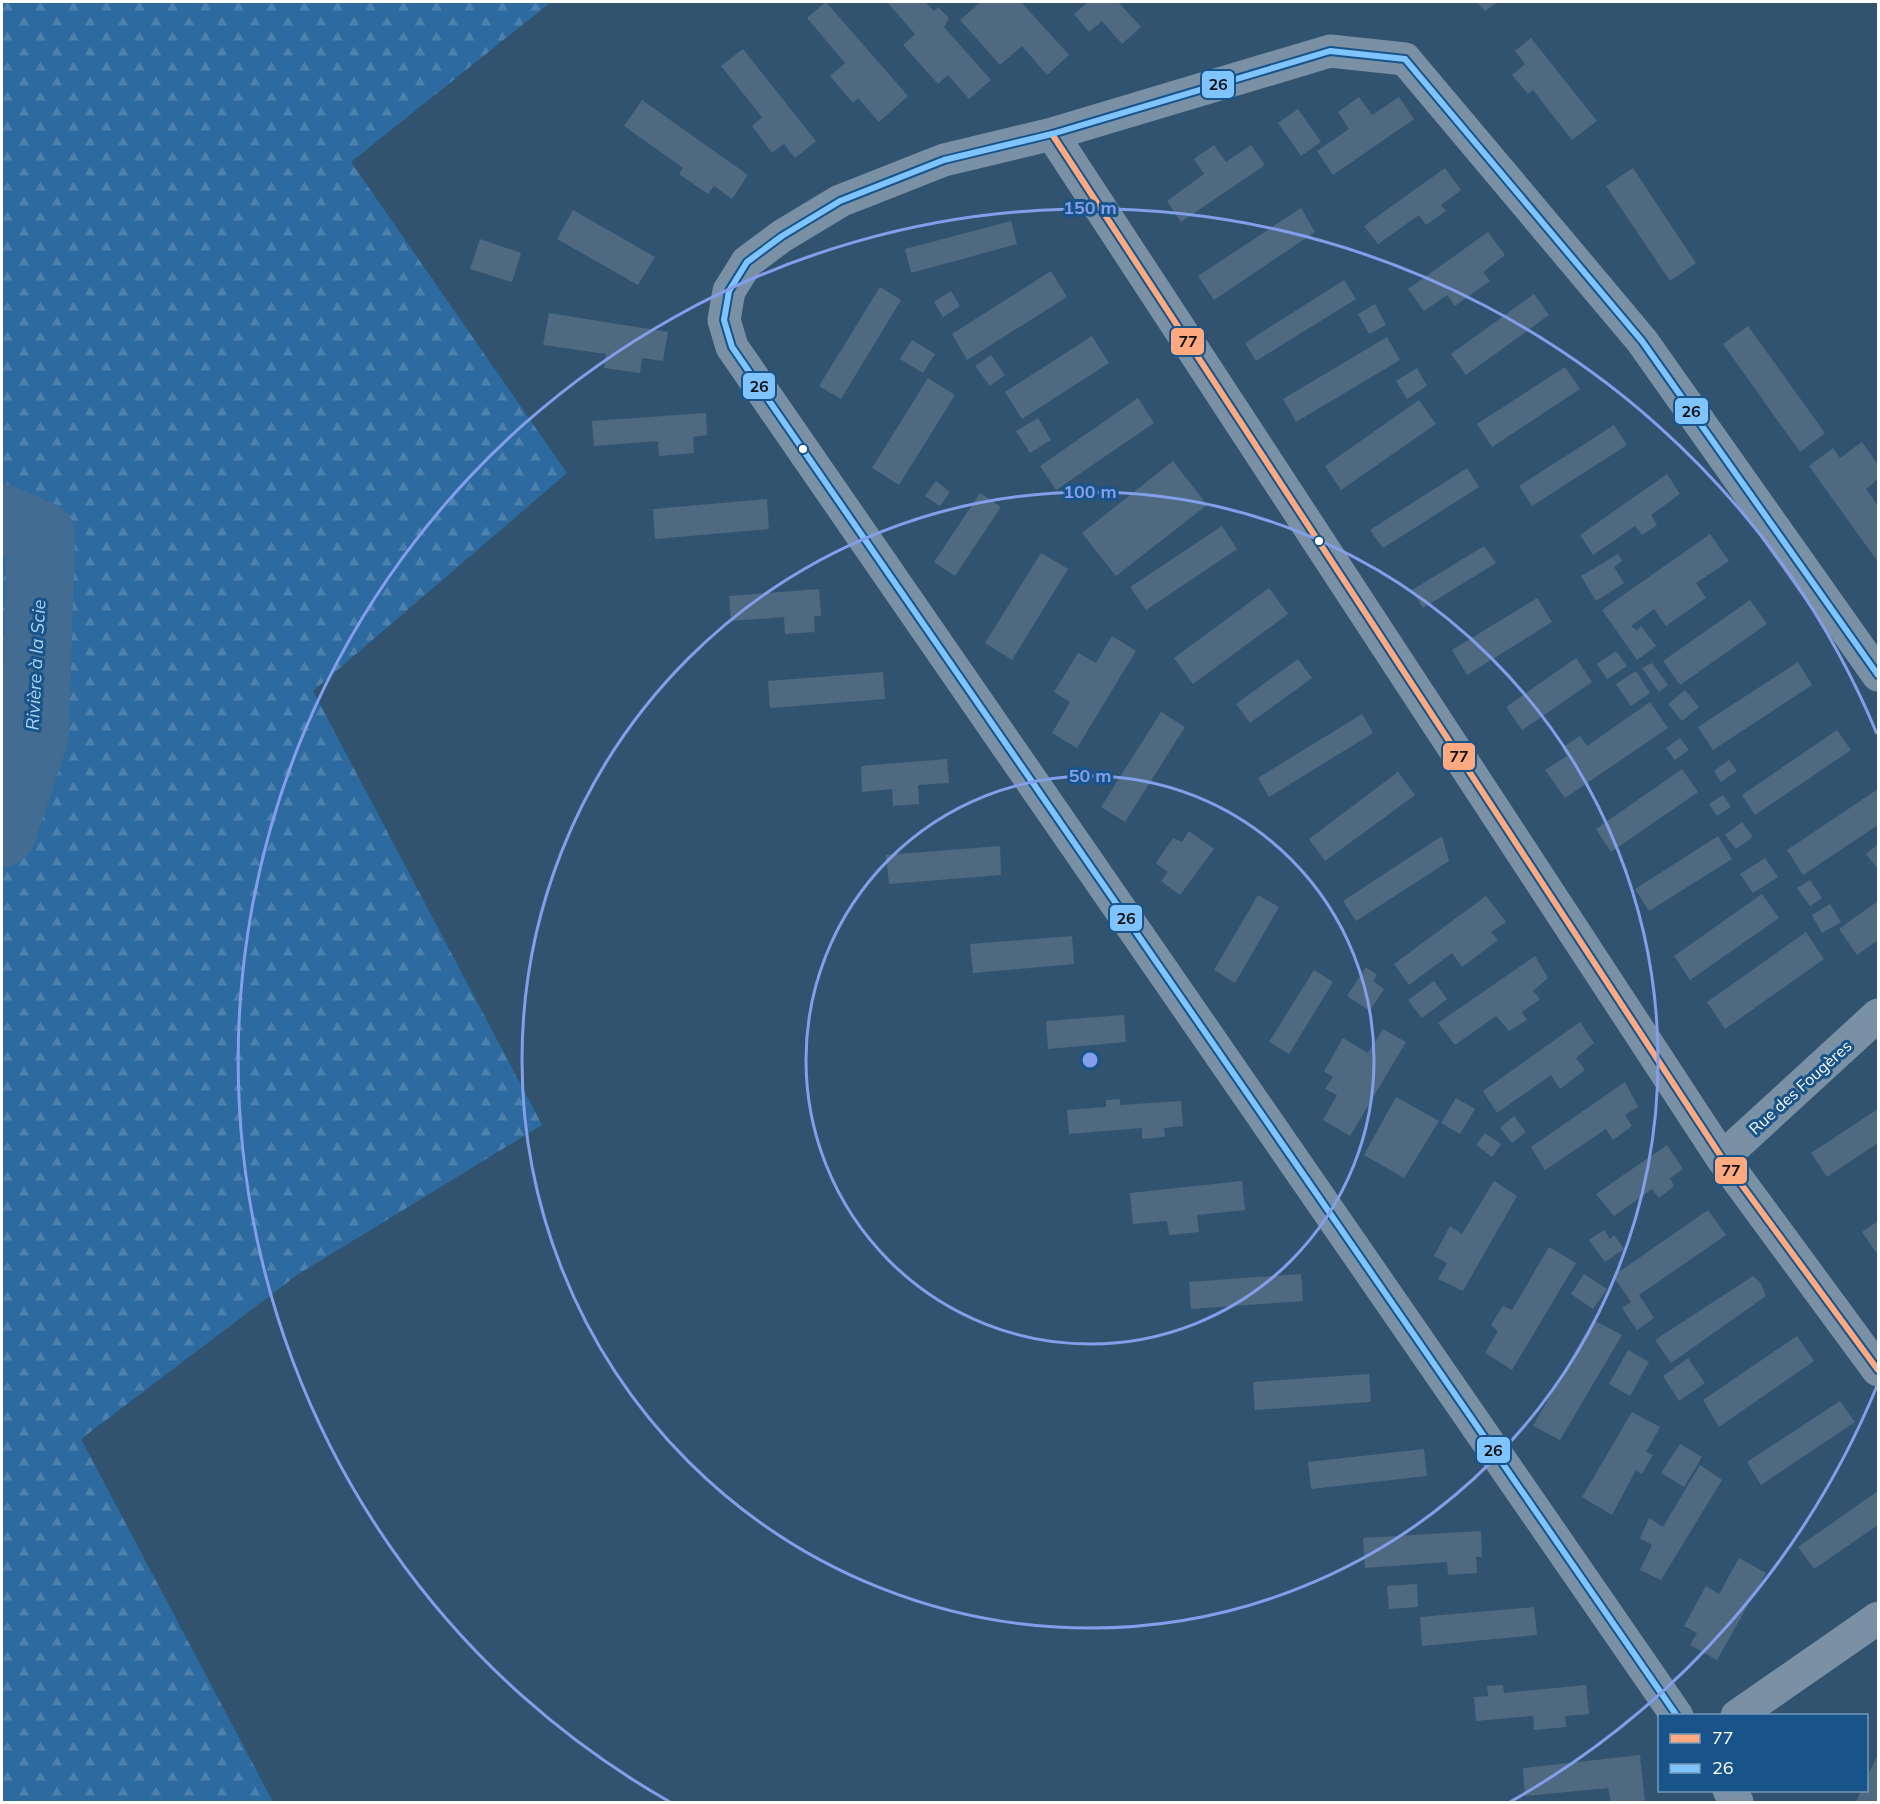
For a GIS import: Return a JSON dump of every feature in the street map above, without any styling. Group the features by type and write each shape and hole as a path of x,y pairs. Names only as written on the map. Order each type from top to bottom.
{"street":[{"path":"1676,1714 732,347 724,320 729,291 747,262 782,236 840,201 944,160 1052,134 1330,51 1405,59 1642,341 1878,675"},
{"path":"1052,134 1722,1158 1878,1370"},
{"name":"Rue des Fougères","path":"1722,1158 1878,1015"},
{"path":"1740,1714 1878,1618"}],"green space":[{"path":"2,2 551,2 351,162 567,473 313,691 542,1125 297,1275 81,1439 273,1802 2,1802"}],"building":[{"path":"826,2 908,96 879,122 858,98 853,103 830,76 845,63 807,18"},
{"path":"887,2 925,2 934,11 938,7 949,18 944,27 991,80 969,99 948,75 938,84 903,45 915,34"},
{"path":"981,2 1021,2 1069,55 1047,75 1022,46 1000,65 960,20"},
{"path":"1083,2 1118,2 1141,27 1122,44 1102,21 1089,32 1074,14 1086,4"},
{"path":"1477,2 1498,2 1485,11"},
{"path":"1531,38 1597,121 1572,140 1533,90 1528,94 1512,75 1525,64 1515,51"},
{"path":"743,49 816,141 795,158 784,144 772,153 752,126 762,117 721,66"},
{"path":"1359,97 1372,115 1399,97 1414,119 1333,175 1317,151 1349,129 1338,112"},
{"path":"642,100 748,175 732,199 714,186 708,194 679,174 683,168 624,126"},
{"path":"1298,109 1321,142 1301,156 1278,123"},
{"path":"1214,145 1226,162 1251,145 1265,165 1181,222 1167,201 1204,174 1194,159"},
{"path":"1445,168 1461,190 1441,205 1446,211 1426,225 1419,215 1378,244 1364,226"},
{"path":"1633,168 1696,263 1670,281 1606,186"},
{"path":"1301,208 1315,232 1214,300 1198,276"},
{"path":"573,210 655,257 638,285 557,239"},
{"path":"1011,221 1017,244 911,273 905,249"},
{"path":"1488,232 1505,255 1483,272 1490,281 1455,306 1447,295 1424,311 1408,289"},
{"path":"480,239 521,253 512,282 470,269"},
{"path":"1051,271 1067,297 967,360 952,334"},
{"path":"1344,280 1356,299 1256,361 1245,343"},
{"path":"880,287 901,300 841,399 819,386"},
{"path":"951,291 960,306 943,317 934,302"},
{"path":"1534,294 1549,315 1466,375 1451,354"},
{"path":"1375,304 1386,325 1369,334 1358,314"},
{"path":"549,313 668,332 663,361 642,358 640,373 604,368 606,354 543,345"},
{"path":"1748,326 1825,433 1800,452 1723,344"},
{"path":"1092,336 1109,363 1022,419 1005,392"},
{"path":"1387,337 1400,360 1296,422 1283,399"},
{"path":"912,340 935,354 923,373 900,359"},
{"path":"991,355 1005,375 990,386 975,366"},
{"path":"1565,367 1580,389 1492,447 1477,424"},
{"path":"1417,368 1427,386 1407,399 1396,381"},
{"path":"928,378 955,395 899,485 872,468"},
{"path":"1138,398 1154,423 1056,490 1040,466"},
{"path":"1419,400 1436,424 1341,490 1325,466"},
{"path":"706,413 707,435 693,437 694,453 659,456 658,441 594,446 592,421"},
{"path":"1038,418 1051,440 1030,453 1016,431"},
{"path":"1614,425 1627,445 1532,506 1519,486"},
{"path":"1862,442 1878,465 1878,479 1866,489 1878,506 1878,562 1809,466 1833,448 1840,458"},
{"path":"1173,461 1207,505 1116,576 1082,533"},
{"path":"1467,468 1479,487 1383,548 1370,530"},
{"path":"1667,474 1680,494 1651,515 1657,525 1642,535 1635,526 1593,555 1580,535"},
{"path":"936,481 950,492 940,506 925,496"},
{"path":"980,493 1001,507 955,576 934,562"},
{"path":"767,499 769,529 655,539 653,509"},
{"path":"1222,526 1237,549 1146,610 1130,587"},
{"path":"1710,534 1729,561 1696,583 1706,598 1666,626 1654,609 1631,626 1637,631 1641,626 1656,646 1637,660 1602,610"},
{"path":"1484,546 1496,563 1423,608 1412,590"},
{"path":"1041,553 1068,569 1012,660 985,643"},
{"path":"1618,554 1622,561 1614,567 1624,583 1596,601 1581,576"},
{"path":"1269,588 1288,614 1193,684 1174,658"},
{"path":"819,589 821,616 814,616 815,632 785,634 784,617 731,621 729,596"},
{"path":"1537,598 1552,622 1467,675 1452,650"},
{"path":"1750,600 1767,624 1680,685 1663,661"},
{"path":"1112,636 1136,651 1077,748 1052,733 1070,702 1054,692 1078,653 1096,663"},
{"path":"1616,651 1627,666 1607,679 1597,664"},
{"path":"1576,658 1592,682 1522,730 1506,707"},
{"path":"1298,659 1312,678 1250,723 1236,704"},
{"path":"1798,662 1812,685 1713,750 1698,727"},
{"path":"1652,663 1668,685 1659,692 1642,668"},
{"path":"1636,671 1650,693 1631,706 1616,684"},
{"path":"883,672 885,699 770,708 768,681"},
{"path":"1685,690 1699,707 1682,721 1668,704"},
{"path":"1650,702 1668,728 1565,798 1545,770 1567,756 1562,748 1580,736 1587,746"},
{"path":"1161,712 1185,727 1125,822 1101,807"},
{"path":"1362,714 1373,733 1269,797 1258,778"},
{"path":"1837,730 1851,750 1755,815 1742,795"},
{"path":"1680,738 1689,750 1675,760 1666,748"},
{"path":"947,759 949,783 918,785 919,804 893,806 892,789 862,792 861,766"},
{"path":"1729,760 1737,771 1721,782 1714,771"},
{"path":"1682,769 1698,792 1611,852 1596,829"},
{"path":"1398,772 1415,795 1325,861 1309,839"},
{"path":"1878,789 1878,825 1803,875 1787,850"},
{"path":"1723,795 1731,807 1717,816 1709,804"},
{"path":"1742,822 1753,837 1736,849 1725,835"},
{"path":"1189,831 1214,849 1180,895 1161,881 1168,872 1156,863 1173,838 1182,842"},
{"path":"1442,836 1449,861 1356,921 1343,901"},
{"path":"1718,836 1732,859 1649,911 1635,889"},
{"path":"1878,844 1878,865 1876,867 1866,854"},
{"path":"1000,846 1001,875 889,884 886,855"},
{"path":"1765,858 1778,877 1753,893 1740,874"},
{"path":"1810,880 1822,898 1810,906 1797,888"},
{"path":"1762,894 1779,918 1690,980 1674,956"},
{"path":"1258,895 1279,907 1235,983 1214,970"},
{"path":"1486,896 1506,922 1491,932 1498,940 1462,967 1452,953 1409,985 1394,964"},
{"path":"1878,901 1878,940 1857,955 1839,929"},
{"path":"1830,904 1841,922 1822,933 1812,915"},
{"path":"1806,932 1824,959 1725,1029 1707,1002"},
{"path":"1072,936 1074,964 973,973 970,944"},
{"path":"1535,956 1548,978 1533,991 1540,999 1522,1012 1527,1020 1509,1031 1496,1016 1455,1045 1438,1023"},
{"path":"1366,967 1377,975 1373,981 1384,989 1370,1011 1347,996"},
{"path":"1314,970 1333,982 1289,1054 1269,1042"},
{"path":"1434,981 1447,999 1422,1018 1408,1000"},
{"path":"1124,1015 1126,1042 1048,1049 1046,1021"},
{"path":"1580,1022 1594,1043 1576,1058 1585,1070 1560,1089 1551,1075 1497,1113 1483,1091"},
{"path":"1383,1029 1406,1042 1350,1136 1323,1120 1337,1095 1325,1089 1333,1077 1324,1071 1343,1038 1368,1053"},
{"path":"1625,1082 1638,1107 1625,1115 1632,1126 1613,1140 1606,1129 1545,1170 1531,1147"},
{"path":"1396,1097 1439,1121 1404,1178 1364,1155"},
{"path":"1456,1098 1475,1109 1460,1134 1441,1123"},
{"path":"1120,1099 1120,1105 1181,1101 1183,1126 1164,1128 1165,1137 1142,1139 1142,1128 1069,1134 1067,1110 1106,1107 1106,1100"},
{"path":"1878,1109 1878,1143 1827,1177 1811,1153"},
{"path":"1514,1116 1526,1132 1512,1143 1500,1128"},
{"path":"1485,1133 1501,1144 1492,1157 1476,1145"},
{"path":"1667,1145 1683,1169 1670,1178 1674,1186 1659,1198 1652,1189 1614,1216 1596,1194"},
{"path":"1242,1181 1245,1210 1197,1215 1199,1232 1169,1235 1167,1221 1133,1224 1130,1193"},
{"path":"1494,1181 1517,1196 1463,1291 1438,1279 1447,1263 1434,1256 1450,1226 1462,1234"},
{"path":"1708,1210 1726,1235 1639,1295 1654,1318 1637,1330 1622,1308 1631,1302 1613,1276"},
{"path":"1878,1221 1878,1255 1862,1232"},
{"path":"1604,1230 1610,1239 1614,1235 1624,1249 1605,1262 1589,1240"},
{"path":"1549,1247 1576,1263 1512,1370 1485,1353 1498,1331 1491,1325 1503,1306 1512,1310"},
{"path":"1301,1274 1303,1301 1191,1309 1189,1282"},
{"path":"1584,1274 1607,1289 1593,1309 1571,1294"},
{"path":"1753,1276 1761,1284 1766,1296 1671,1363 1655,1340"},
{"path":"1593,1320 1622,1335 1560,1440 1533,1426"},
{"path":"1797,1336 1814,1361 1719,1427 1703,1400"},
{"path":"1628,1350 1649,1362 1630,1396 1609,1384"},
{"path":"1688,1358 1705,1383 1679,1401 1663,1376"},
{"path":"1369,1374 1371,1402 1255,1410 1253,1382"},
{"path":"1840,1401 1855,1422 1761,1485 1747,1462"},
{"path":"1632,1412 1660,1427 1646,1452 1653,1455 1642,1474 1636,1470 1612,1515 1582,1497"},
{"path":"1680,1444 1702,1457 1684,1487 1661,1473"},
{"path":"1424,1449 1427,1476 1311,1489 1308,1462"},
{"path":"1700,1465 1722,1480 1661,1580 1640,1570 1652,1545 1640,1538 1649,1518 1663,1527"},
{"path":"1878,1491 1878,1525 1814,1569 1798,1547"},
{"path":"1481,1531 1482,1557 1476,1557 1477,1573 1448,1575 1447,1562 1365,1568 1363,1538"},
{"path":"1739,1558 1766,1573 1717,1660 1690,1645 1697,1633 1684,1626 1706,1586 1719,1594"},
{"path":"1417,1584 1418,1607 1389,1609 1387,1586"},
{"path":"1534,1607 1537,1635 1422,1646 1420,1617"},
{"path":"1503,1685 1504,1693 1586,1685 1589,1714 1565,1716 1566,1727 1534,1730 1533,1716 1476,1721 1474,1697 1488,1696 1487,1686"},
{"path":"1878,1754 1878,1802 1856,1802 1860,1792 1868,1792 1868,1775"},
{"path":"1640,1755 1645,1802 1611,1802 1608,1788 1525,1796 1523,1768"}],"waterway":[{"name":"Rivière à la Scie","path":"2,518 41,535 35,735 2,833"}],"transit line":[{"name":"26","path":"1676,1714 732,347 724,320 729,291 747,262 782,236 840,201 944,160 1052,134 1330,51 1405,59 1642,341 1878,675"},
{"name":"77","path":"1052,134 1722,1158 1878,1370"}]}
